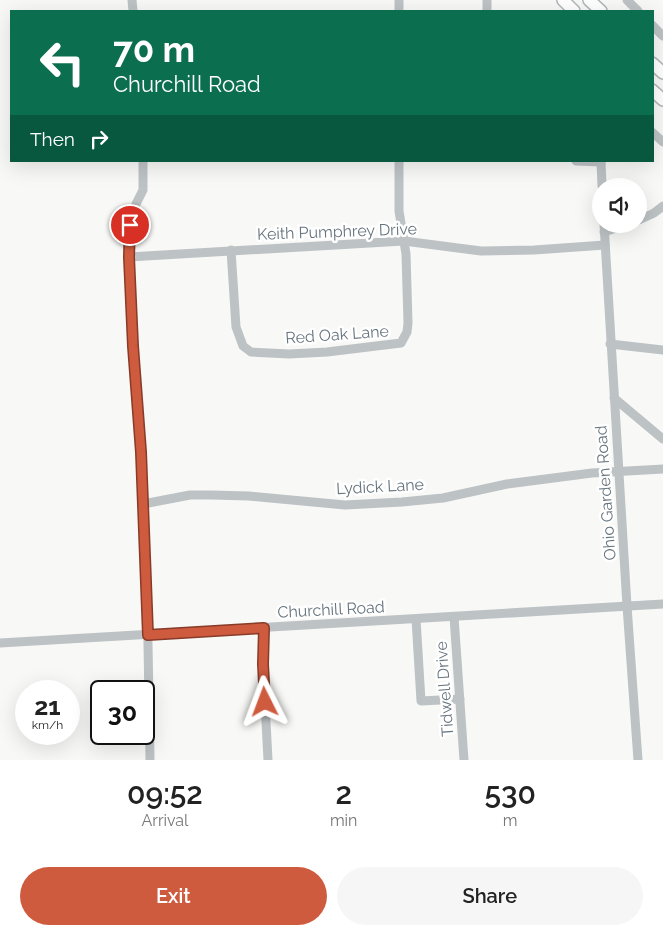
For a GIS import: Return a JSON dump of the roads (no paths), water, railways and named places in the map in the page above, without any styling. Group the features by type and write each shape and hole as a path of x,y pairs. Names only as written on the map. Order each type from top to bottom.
{"main road":[{"path":"563,0 573,10"},
{"path":"654,65 663,74"}],"street":[{"path":"627,0 637,10"},
{"path":"143,162 143,190 136,204 130,225 129,257 143,504 150,760"},
{"name":"Red Oak Lane","path":"231,250 236,327 243,346 251,352 289,354 327,352 401,343 407,332 408,323 406,254 399,211 399,162"},
{"path":"578,162 601,162 602,178"},
{"path":"647,216 663,206"},
{"name":"Ohio Garden Road","path":"604,233 638,760"},
{"name":"Keith Pumphrey Drive","path":"129,257 404,240 481,251 534,250 605,245"},
{"path":"610,344 663,350"},
{"path":"614,398 663,439"},
{"name":"Lydick Lane","path":"143,504 190,495 250,496 344,505 402,502 443,498 507,484 592,473 663,469"},
{"name":"Churchill Road","path":"0,643 663,604"},
{"name":"Tidwell Drive","path":"454,617 464,760"},
{"path":"416,619 422,701 460,699"},
{"path":"264,628 263,664 268,760"}]}
